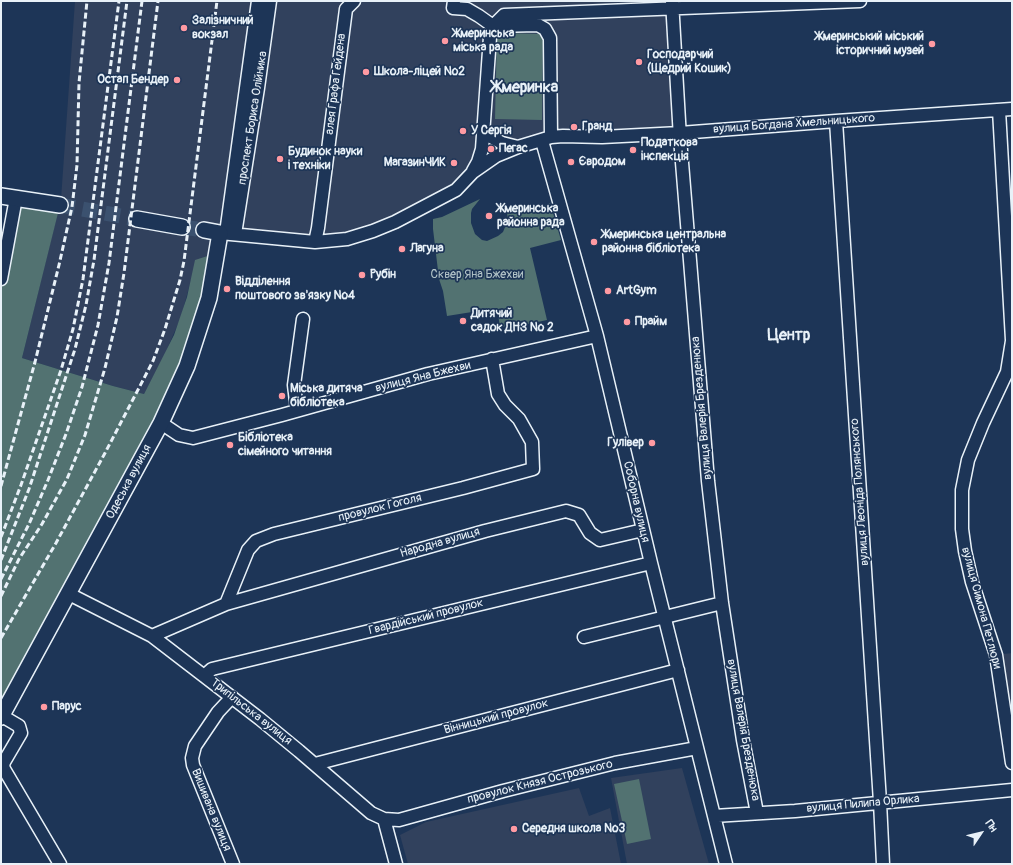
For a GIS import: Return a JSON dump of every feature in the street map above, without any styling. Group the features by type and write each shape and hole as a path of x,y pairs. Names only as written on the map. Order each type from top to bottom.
{"main road":[{"path":"8,197 60,205"},
{"path":"137,219 182,227"},
{"path":"204,230 227,233"},
{"name":"Одеська вулиця","path":"1,717 161,423 187,366 201,327 227,233"}],"street":[{"name":"проспект Бориса Олійника","path":"227,233 258,1"},
{"name":"проспект Бориса Олійника","path":"227,233 258,88 270,1"},
{"name":"алея Графа Гейдена","path":"315,242 346,9 354,1"},
{"path":"454,1 453,8 467,9 493,26"},
{"path":"473,172 482,148 490,37 493,26 504,14 672,5 860,1"},
{"name":"вулиця Валерія Брезденюка","path":"672,5 680,133 702,418 709,489 722,603 743,740 757,813"},
{"name":"Соборна вулиця","path":"493,26 538,25 545,29 550,38 546,139 597,336 651,563 726,864"},
{"name":"вулиця Богдана Хмельницького","path":"227,233 315,242 347,239 395,222 456,190 473,172 496,156 518,147 563,136 602,137 680,133 1012,109"},
{"name":"вулиця Симона Петлюри","path":"999,110 1012,340 1010,360 1006,376 983,423 968,460 962,490 962,529 972,582 996,655 1012,763"},
{"name":"вулиця Леоніда Полянського","path":"836,121 883,864"},
{"path":"484,129 489,136 502,143 518,147"},
{"path":"1,279 8,197"},
{"path":"297,410 294,385 304,320"},
{"name":"вулиця Яна Бжехви","path":"161,423 179,435 193,438 428,374 597,336"},
{"name":"провулок Гоголя","path":"226,604 248,550 256,541 274,534 463,488 533,469 532,442 519,420 505,405 498,394 492,359"},
{"name":"Народна вулиця","path":"226,604 478,533 566,511 579,515 590,533 600,540 643,530"},
{"name":"Гвардійський провулок","path":"204,676 212,669 651,563"},
{"name":"Трипільська вулиця","path":"69,594 152,636 232,697 315,764 371,813 384,819"},
{"path":"584,637 722,603"},
{"path":"152,636 226,604"},
{"name":"Вінницький провулок","path":"315,764 678,670"},
{"name":"Вишивана вулиця","path":"232,697 218,712 195,746 192,758 193,765 233,864"},
{"path":"1,717 19,726 21,733 4,762 4,769 60,864"},
{"name":"провулок Князя Острозького","path":"384,819 399,820 503,791 615,763 697,748"},
{"name":"вулиця Пилипа Орлика","path":"714,816 1012,790"},
{"path":"384,819 396,864"}],"shaded area":[{"path":"75,1 672,1 680,133 563,136 518,147 456,190 347,239 221,232 217,253 191,280 181,317 164,356 144,394 22,358 61,199"},
{"path":"1012,653 1012,763 996,655"},
{"path":"682,768 709,864 627,864 611,778"},
{"name":"Середня школа №3","path":"579,788 589,816 610,808 621,864 408,864 400,835 426,822"}],"green space":[{"path":"497,33 543,34 542,120 495,119"},
{"path":"16,198 59,209 22,358 113,386 144,394 174,335 187,297 195,260 217,253 187,366 1,717 1,279"},
{"name":"Сквер Яна Бжехви","path":"480,199 472,209 471,223 475,234 482,240 487,241 503,232 508,220 507,213 536,209 550,203 561,240 530,248 547,320 519,326 500,327 497,308 447,316 443,291 439,279 433,219 442,217"},
{"path":"639,779 651,839 627,844 614,784"}],"tunnel":[{"path":"60,205 137,219"},
{"path":"182,227 204,230"}],"railway":[{"path":"1,486 35,362 72,207 77,165 79,83 87,1"},
{"path":"1,537 21,485 61,370 73,329 83,279 119,1"},
{"path":"1,560 29,489 75,349 86,305 94,260 127,1"},
{"path":"1,579 29,524 66,434 82,387 98,325 109,263 142,1"},
{"path":"1,596 19,559 42,524 67,479 85,435 105,368 117,317 124,273 158,1"},
{"path":"1,638 56,543 105,453 153,361 165,329 180,280 184,261 217,1"}],"place":[{"name":"Залізничний вокзал","path":"184,28"},
{"name":"Жмеринська міська рада","path":"445,41"},
{"name":"Жмеринський міський історичний музей","path":"932,44"},
{"name":"Господарчий (Щедрий Кошик)","path":"639,62"},
{"name":"Школа-ліцей №2","path":"366,72"},
{"name":"Остап Бендер","path":"177,80"},
{"name":"Гранд","path":"574,127"},
{"name":"У Сергія","path":"463,131"},
{"name":"Пегас","path":"491,149"},
{"name":"Податкова інспекція","path":"633,150"},
{"name":"Будинок науки і техніки","path":"280,159"},
{"name":"Євродом","path":"571,162"},
{"name":"МагазинЧИК","path":"454,163"},
{"name":"Жмеринська районна рада","path":"489,216"},
{"name":"Жмеринська центральна районна бібліотека","path":"594,242"},
{"name":"Лагуна","path":"402,249"},
{"name":"Рубін","path":"362,275"},
{"name":"Відділення поштового зв'язку №4","path":"227,289"},
{"name":"ArtGym","path":"608,291"},
{"name":"Дитячий садок ДНЗ № 2","path":"463,321"},
{"name":"Прайм","path":"627,322"},
{"name":"Міська дитяча бібліотека","path":"282,396"},
{"name":"Гулівер","path":"652,443"},
{"name":"Бібліотека сімейного читання","path":"230,445"},
{"name":"Парус","path":"44,707"},
{"name":"Середня школа №3","path":"514,829"}],"district":[{"name":"Жмеринка","path":"525,88"},
{"name":"Центр","path":"789,336"}]}
